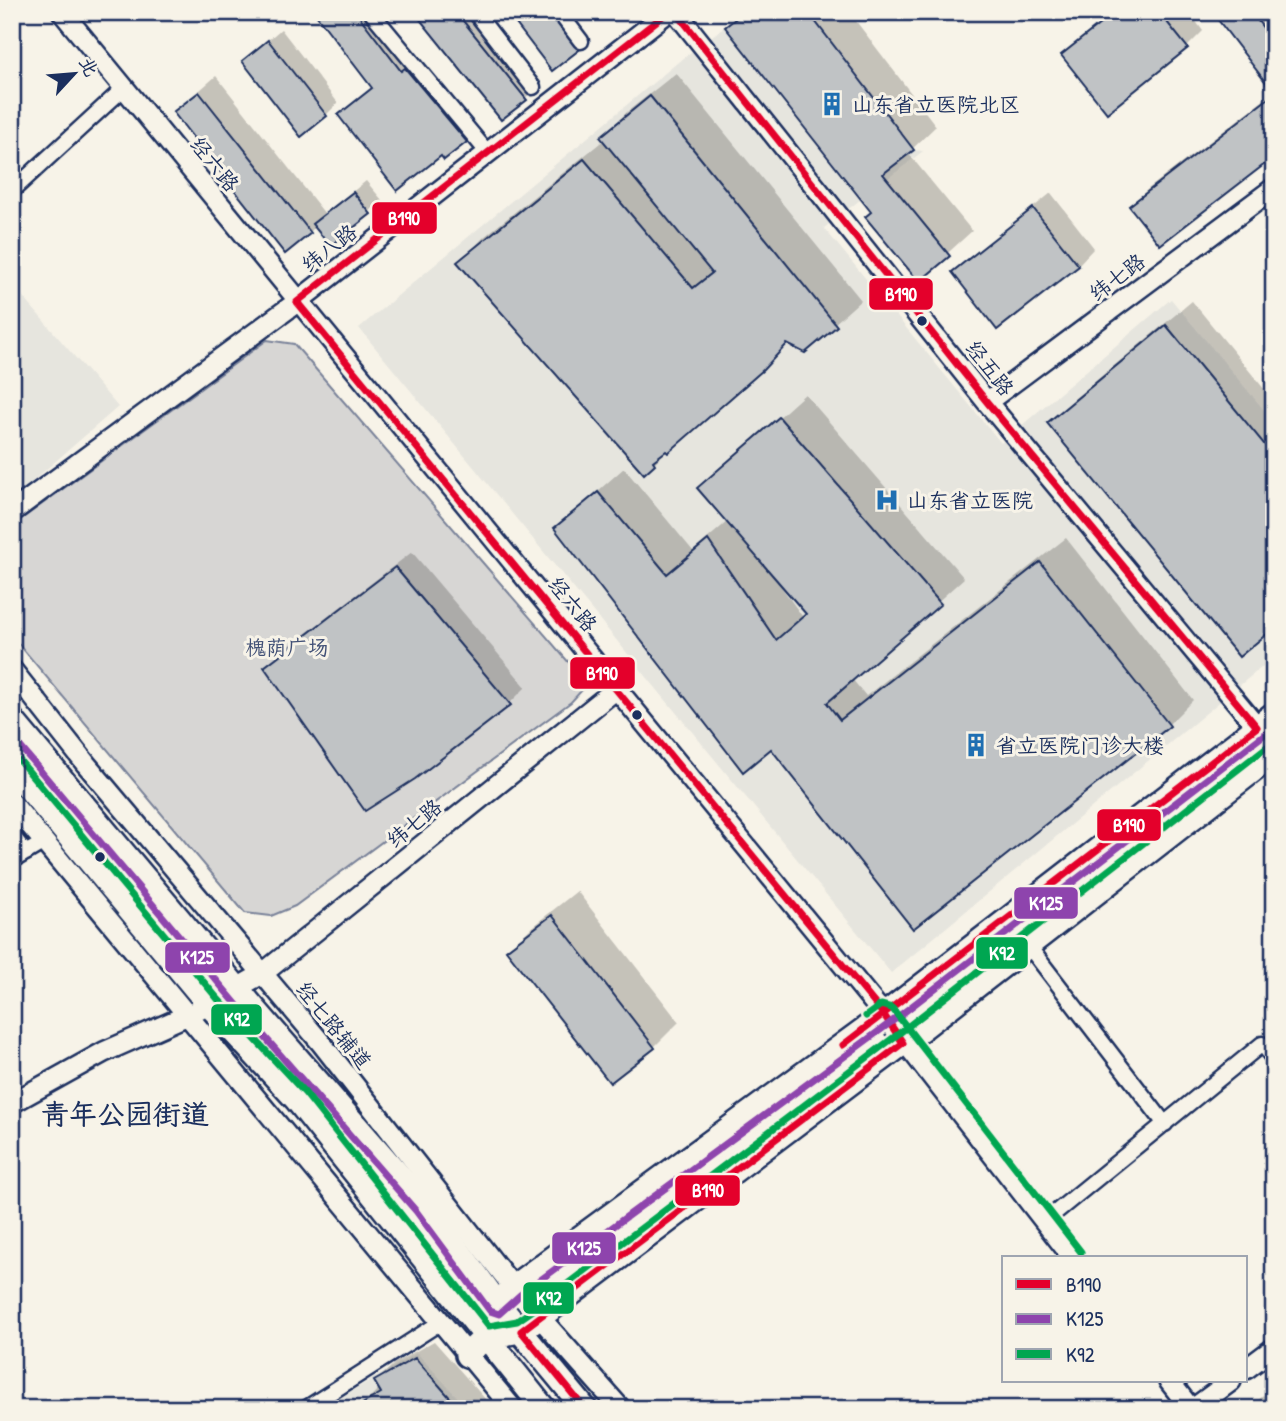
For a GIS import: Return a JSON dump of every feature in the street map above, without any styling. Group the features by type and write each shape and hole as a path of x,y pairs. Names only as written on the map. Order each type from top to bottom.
{"main road":[{"path":"12,720 424,1204 506,1295 530,1324 584,1409"},
{"path":"467,1355 485,1337 506,1295 884,1015 1266,720"},
{"path":"485,1337 530,1324 903,1043 1274,754"},
{"path":"12,768 199,1010 297,1100 544,1409"}],"street":[{"name":"经六路","path":"62,12 614,690 884,1015 903,1043 1071,1256"},
{"path":"370,12 488,153"},
{"path":"475,12 533,87"},
{"path":"559,12 581,41"},
{"name":"纬八路","path":"12,512 297,302 668,12"},
{"name":"经五路","path":"676,12 987,402 1266,720 1274,747"},
{"path":"12,191 124,88"},
{"name":"纬七路","path":"987,402 1274,188"},
{"name":"经七路辅道","path":"12,670 86,764 262,974 506,1295"},
{"name":"纬七路","path":"239,987 262,974 614,690"},
{"path":"12,803 44,842 199,1010 440,1322 513,1409"},
{"path":"12,835 26,853"},
{"path":"12,862 44,842"},
{"path":"1027,944 1165,1124"},
{"path":"12,1103 104,1052 199,1010"},
{"path":"1045,1221 1262,1044 1274,1059"},
{"path":"305,1409 440,1322"},
{"path":"530,1324 621,1409"},
{"path":"1248,1368 1274,1348"},
{"path":"1170,1382 1192,1409 1230,1382"}],"shaded area":[{"name":"山东省立医院","path":"744,12 808,12 914,150 923,151 824,228 1001,443 1171,299 1274,422 1274,657 891,973 359,328 683,58"},
{"path":"12,284 118,407 12,499"},
{"path":"417,1353 468,1409 337,1409 333,1402"}],"green space":[{"name":"槐荫广场","path":"267,340 294,344 577,672 583,689 571,702 295,906 271,916 245,913 12,636 12,526"}],"building":[{"path":"314,12 356,12 401,71 405,68 467,142 444,160 441,156 397,191 338,115 372,88"},
{"path":"414,12 456,12 527,100 501,120"},
{"path":"507,12 549,12 579,50 552,71"},
{"name":"山东省立医院北区","path":"744,12 808,12 914,150 883,174 950,256 919,282 865,217 871,212 725,27"},
{"path":"1115,12 1159,12 1188,48 1107,113 1061,55"},
{"path":"1212,12 1251,12 1274,42 1274,93"},
{"path":"268,40 327,116 301,137 242,61"},
{"path":"199,92 311,233 285,254 173,112"},
{"path":"1274,94 1274,157 1160,245 1129,206"},
{"path":"650,96 837,326 805,353 787,344 763,370 668,453 666,451 653,461 655,464 644,474 457,262 584,159 693,288 712,273 600,137"},
{"path":"353,192 371,214 330,246 312,224"},
{"path":"1033,208 1079,266 997,330 952,272"},
{"path":"1166,325 1274,456 1274,628 1239,657 1047,423"},
{"path":"779,417 941,604 827,703 840,720 1040,562 1170,726 913,929 771,749 743,772 554,528 598,492 667,574 708,540 776,640 806,614 697,488"},
{"path":"395,567 511,705 415,779 365,811 264,667"},
{"path":"552,915 655,1048 610,1083 506,950"},
{"path":"415,1358 460,1409 354,1409 381,1393 374,1381"}],"transit line":[{"name":"B190","path":"585,1409 521,1331 903,1043 884,1015 297,302 668,12"},
{"name":"B190","path":"676,12 987,402 1257,727 843,1045"},
{"name":"K125","path":"12,737 243,1012 416,1211 490,1311 499,1314 520,1295 890,1023 1274,727"},
{"name":"K92","path":"20,761 217,998 305,1093 489,1326 517,1321 533,1310 897,1035 1268,746"},
{"name":"K92","path":"866,1016 881,1005 892,1008 1081,1252"}],"place":[{"name":"山东省立医院北区","path":"832,104"},
{"name":"山东省立医院","path":"887,500"},
{"name":"省立医院门诊大楼","path":"976,745"}],"district":[{"name":"青年公园街道","path":"125,1114"}]}
